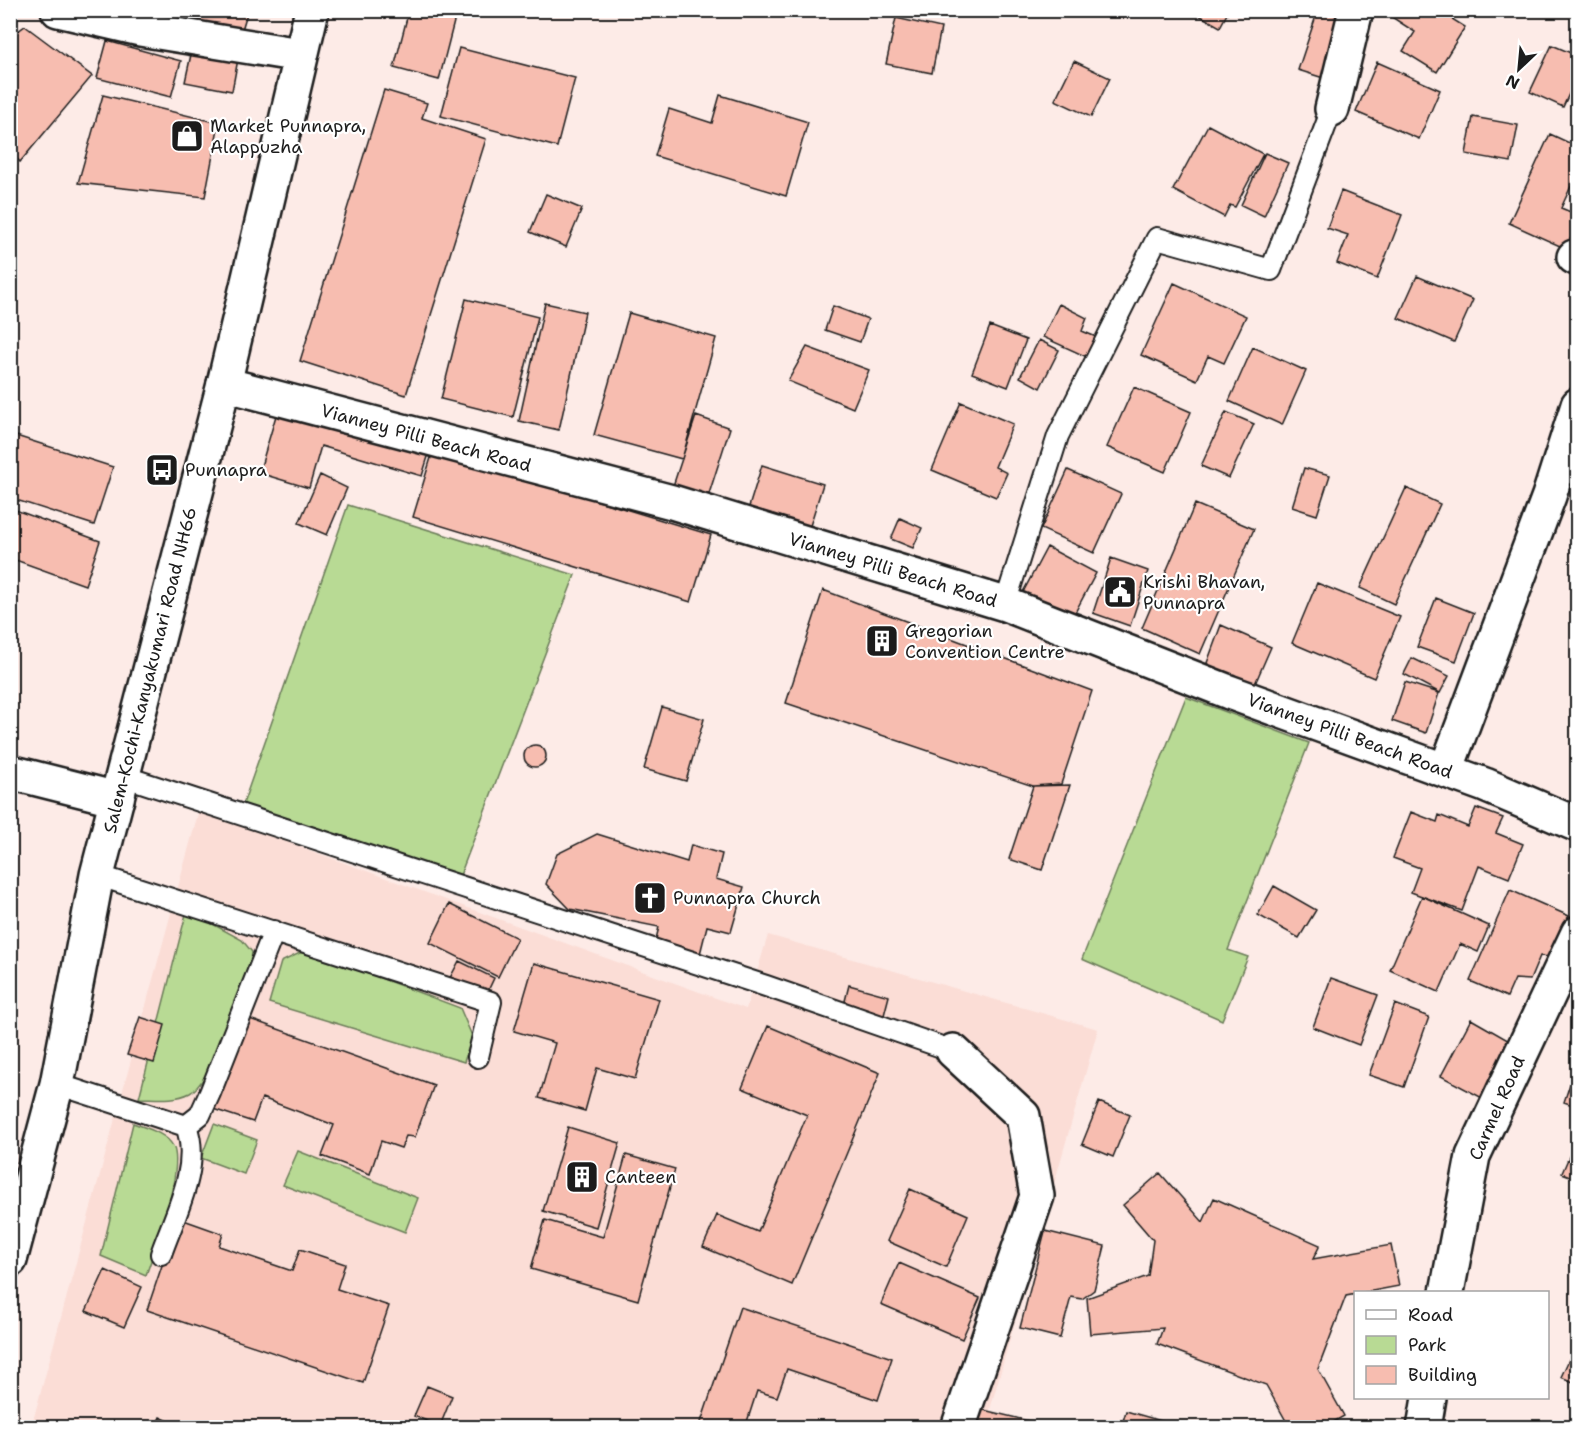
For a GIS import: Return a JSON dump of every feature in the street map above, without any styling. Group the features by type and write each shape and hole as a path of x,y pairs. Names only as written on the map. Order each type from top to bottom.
{"main road":[{"path":"58,10 140,29 300,55"},
{"name":"Salem-Kochi-Kanyakumari Road NH66","path":"10,1260 57,1084 97,875 224,384 312,10"},
{"path":"1332,109 1356,10"},
{"name":"Vianney Pilli Beach Road","path":"224,384 672,502 1005,604 1229,692 1446,771 1578,825"},
{"path":"1446,771 1549,496 1578,405"},
{"path":"10,772 120,787"},
{"name":"Carmel Road","path":"1447,1291 1473,1156 1578,933"},
{"path":"953,1051 1023,1116 1037,1196 958,1428"},
{"path":"1424,1428 1429,1399"}],"lane":[{"path":"1005,604 1058,436 1157,238 1271,270 1332,109"},
{"path":"120,787 766,986 953,1051"},
{"path":"97,875 491,1002 478,1057"},
{"path":"186,1126 200,1115 210,1093 274,931"},
{"path":"57,1084 186,1126"},
{"path":"160,1254 190,1162 192,1142 186,1126"}],"shaded area":[{"path":"199,810 746,1009 768,935 1098,1029 985,1427 31,1428"}],"green space":[{"path":"348,505 575,575 459,878 243,804"},
{"path":"1186,697 1309,743 1228,950 1248,957 1222,1020 1082,959"},
{"path":"187,910 242,940 252,952 251,965 217,1054 199,1085 184,1096 139,1098"},
{"path":"306,950 460,1008 472,1036 464,1062 269,1003 281,962"},
{"path":"133,1123 170,1141 176,1157 172,1190 146,1275 101,1256"},
{"path":"214,1124 257,1140 244,1174 201,1158"},
{"path":"298,1151 418,1198 405,1232 283,1185"}],"building":[{"path":"177,10 248,10 241,33 175,17"},
{"path":"409,10 457,10 439,80 394,68"},
{"path":"1190,10 1229,10 1220,27"},
{"path":"1318,10 1353,20 1333,81 1298,70"},
{"path":"1389,10 1438,10 1465,27 1437,72 1403,51 1415,32 1387,14"},
{"path":"896,18 941,28 932,73 886,64"},
{"path":"25,26 92,76 20,162 10,151 10,37"},
{"path":"107,41 181,61 171,97 97,78"},
{"path":"1552,45 1578,56 1578,74 1563,107 1530,92"},
{"path":"459,48 575,78 557,147 441,116"},
{"path":"192,50 238,59 232,91 185,82"},
{"path":"1074,61 1110,78 1091,117 1055,100"},
{"path":"1377,62 1440,90 1419,139 1356,112"},
{"path":"384,90 427,103 422,118 486,139 406,395 300,361"},
{"path":"103,95 219,123 205,197 78,183"},
{"path":"720,95 808,122 786,196 655,156 669,109 712,123"},
{"path":"1473,117 1518,125 1511,162 1466,154"},
{"path":"1208,125 1263,154 1235,207 1230,205 1224,217 1173,190"},
{"path":"1550,134 1578,147 1578,171 1561,208 1578,215 1578,236 1571,251 1509,223"},
{"path":"1265,153 1288,163 1264,216 1241,205"},
{"path":"1341,191 1402,215 1377,279 1337,263 1348,235 1327,228"},
{"path":"546,194 582,209 566,247 530,232"},
{"path":"1417,276 1473,300 1454,342 1398,318"},
{"path":"1174,283 1246,316 1224,363 1208,356 1197,380 1141,355"},
{"path":"466,299 538,317 513,417 441,399"},
{"path":"545,303 585,312 559,430 519,421"},
{"path":"1059,304 1087,318 1082,331 1096,337 1087,357 1043,337"},
{"path":"833,306 868,319 860,342 825,330"},
{"path":"629,313 716,338 682,459 594,435"},
{"path":"990,326 1026,340 1008,387 972,373"},
{"path":"1039,340 1059,350 1040,388 1020,377"},
{"path":"807,347 869,370 853,408 788,381"},
{"path":"1253,347 1306,371 1282,425 1229,401"},
{"path":"1134,387 1191,412 1165,472 1107,447"},
{"path":"280,402 431,447 422,476 321,446 309,488 259,473"},
{"path":"961,402 1013,424 995,467 1007,473 996,497 932,470"},
{"path":"1226,412 1254,424 1229,478 1201,466"},
{"path":"696,416 730,428 708,497 673,486"},
{"path":"10,434 113,467 94,525 10,498"},
{"path":"433,451 711,535 691,602 413,517"},
{"path":"762,465 823,484 809,529 748,510"},
{"path":"1304,468 1330,475 1317,515 1292,507"},
{"path":"1068,470 1121,494 1094,553 1041,529"},
{"path":"320,475 347,488 327,535 299,523"},
{"path":"1406,488 1440,504 1394,604 1360,588"},
{"path":"1195,504 1254,529 1200,654 1142,628"},
{"path":"10,508 100,541 85,585 10,558"},
{"path":"900,518 922,528 913,548 891,539"},
{"path":"1047,547 1096,573 1071,620 1022,594"},
{"name":"Krishi Bhavan, Punnapra","path":"1111,558 1148,571 1130,626 1093,613"},
{"path":"1317,583 1400,617 1374,678 1292,643"},
{"name":"Gregorian Convention Centre","path":"823,590 1092,691 1061,784 1033,786 786,703"},
{"path":"1436,598 1474,613 1456,661 1417,647"},
{"path":"1221,625 1271,647 1251,693 1204,671"},
{"path":"1412,658 1449,676 1440,693 1404,674"},
{"path":"1405,682 1439,693 1426,733 1392,721"},
{"path":"662,707 704,719 686,781 644,769"},
{"path":"535,745 543,748 546,756 543,764 535,767 527,764 524,756 527,748"},
{"path":"1070,785 1042,870 1009,859 1033,786"},
{"path":"1476,808 1503,818 1496,833 1523,844 1509,878 1479,866 1462,911 1411,892 1420,868 1393,858 1411,812 1437,822 1439,815 1468,827"},
{"name":"Punnapra Church","path":"597,834 687,862 691,845 722,854 716,879 744,887 731,932 707,926 700,954 655,943 659,927 570,909 546,884 557,854"},
{"path":"1274,886 1316,910 1299,938 1258,915"},
{"path":"1510,890 1569,916 1551,957 1540,956 1530,980 1515,979 1507,997 1470,981"},
{"path":"1422,896 1489,926 1478,952 1460,944 1439,992 1390,970"},
{"path":"449,904 517,938 498,977 430,943"},
{"path":"459,961 494,978 486,995 450,978"},
{"path":"534,963 659,999 635,1079 597,1068 585,1111 539,1098 555,1043 514,1031"},
{"path":"1331,978 1378,995 1359,1045 1313,1027"},
{"path":"849,985 889,996 883,1019 843,1009"},
{"path":"1395,1004 1429,1017 1404,1087 1369,1075"},
{"path":"140,1017 165,1025 154,1063 127,1055"},
{"path":"247,1018 434,1085 415,1137 406,1136 401,1148 381,1141 370,1174 322,1156 334,1125 262,1098 253,1122 213,1109"},
{"path":"1471,1019 1513,1043 1484,1099 1441,1076"},
{"path":"768,1026 880,1073 792,1285 703,1247 717,1215 758,1232 807,1115 742,1088"},
{"path":"1578,1060 1578,1107 1564,1102"},
{"path":"1099,1102 1130,1115 1113,1157 1082,1144"},
{"name":"Canteen","path":"568,1127 620,1143 596,1227 543,1211"},
{"path":"1574,1145 1578,1147 1578,1179 1562,1173"},
{"path":"626,1155 675,1169 638,1300 531,1269 545,1220 603,1237"},
{"path":"1160,1173 1203,1222 1214,1198 1320,1245 1313,1259 1391,1245 1399,1286 1372,1291 1354,1291 1354,1294 1346,1296 1318,1369 1344,1416 1323,1428 1290,1428 1266,1385 1157,1344 1163,1328 1090,1334 1087,1298 1148,1276 1153,1240 1123,1205"},
{"path":"910,1189 968,1215 946,1267 887,1241"},
{"path":"178,1218 223,1234 219,1246 292,1271 300,1249 345,1264 337,1289 389,1306 363,1383 147,1310"},
{"path":"1045,1231 1105,1246 1094,1290 1082,1299 1071,1297 1060,1338 1020,1328"},
{"path":"899,1263 980,1298 962,1339 881,1304"},
{"path":"105,1270 142,1287 124,1327 86,1311"},
{"path":"740,1307 892,1358 878,1400 787,1369 777,1397 757,1391 745,1428 699,1428"},
{"path":"1578,1340 1578,1384 1561,1377"},
{"path":"427,1386 452,1396 440,1426 414,1416"},
{"path":"971,1407 1058,1428 966,1428"},
{"path":"1126,1411 1165,1422 1164,1428 1121,1428"},
{"path":"160,1417 184,1428 155,1428"},
{"path":"394,1419 408,1425 407,1428 390,1428"}],"place":[{"name":"Market Punnapra, Alappuzha","path":"187,136"},
{"name":"Punnapra","path":"162,470"},
{"name":"Krishi Bhavan, Punnapra","path":"1120,592"},
{"name":"Gregorian Convention Centre","path":"882,641"},
{"name":"Punnapra Church","path":"650,898"},
{"name":"Canteen","path":"582,1177"}]}
